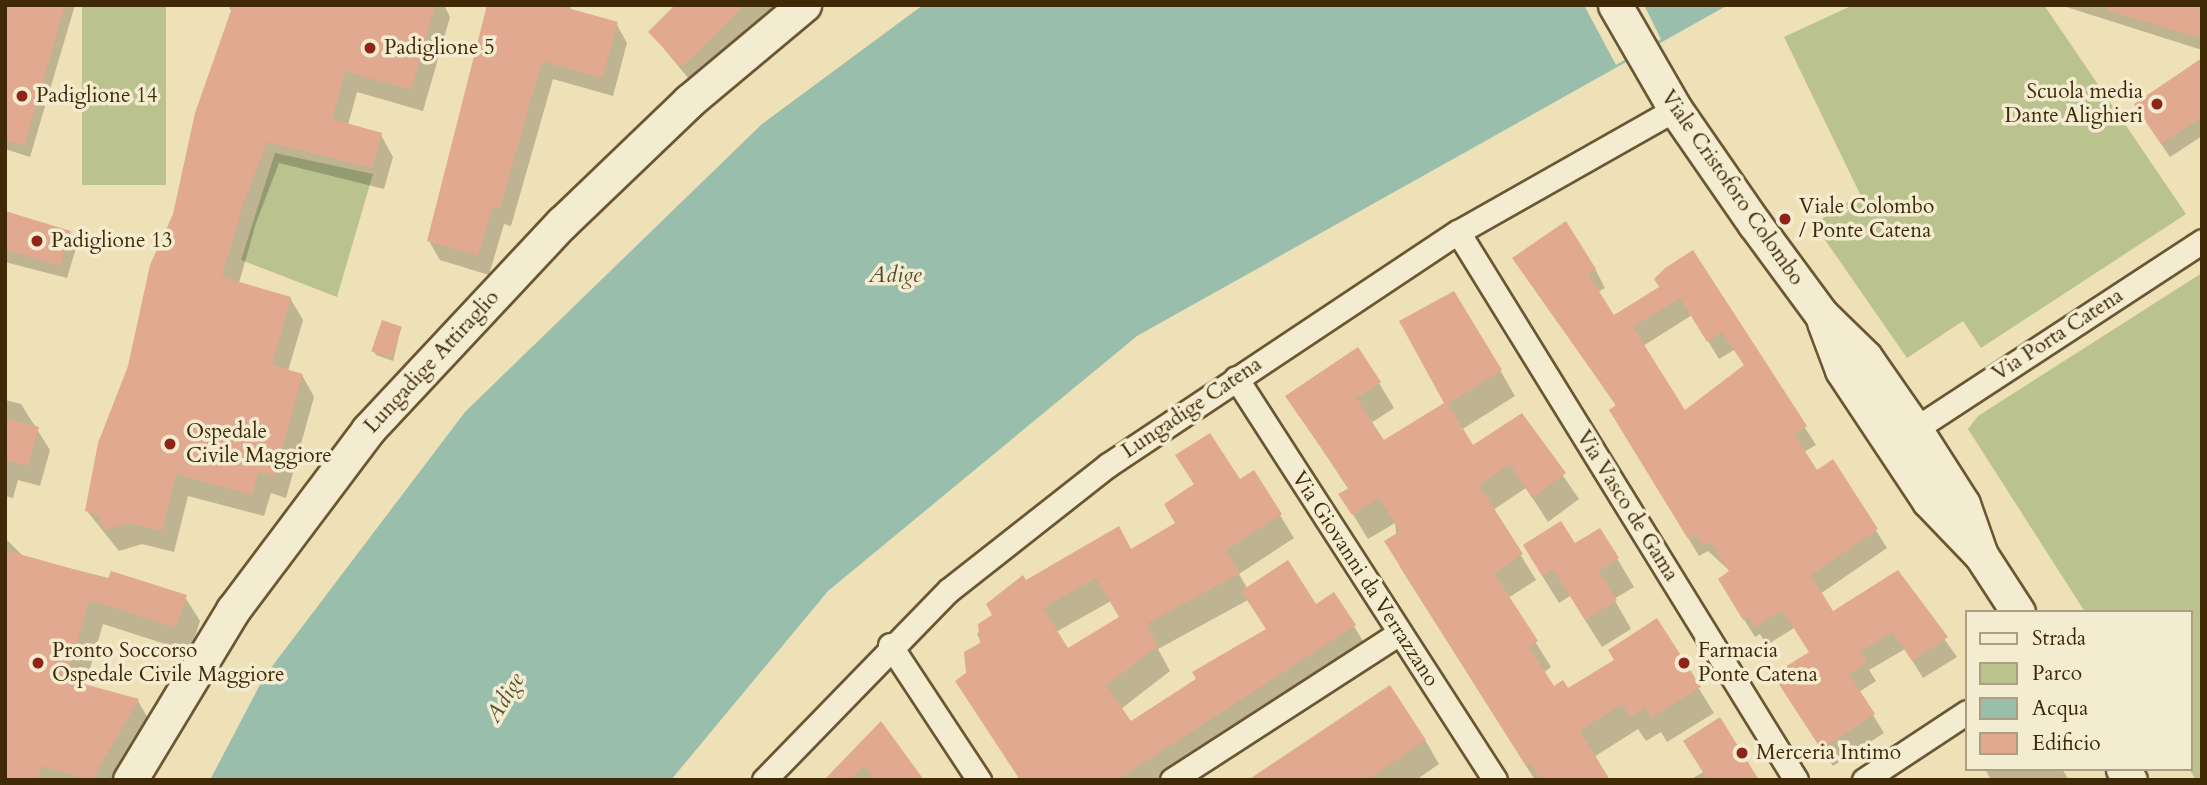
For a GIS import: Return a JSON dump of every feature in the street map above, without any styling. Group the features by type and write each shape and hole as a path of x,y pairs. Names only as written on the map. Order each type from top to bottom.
{"street":[{"name":"Lungadige Attiraglio","path":"130,780 226,620 368,430 562,223 690,101 804,5"},
{"name":"Viale Cristoforo Colombo","path":"1615,5 1675,109 1821,314 1866,357 1915,429 1963,504 1981,555 2017,610"},
{"name":"Lungadige Catena","path":"764,780 890,645 1097,473 1458,232 1675,109"},
{"name":"Via Vasco de Gama","path":"1458,232 1796,780"},
{"name":"Via Porta Catena","path":"1915,429 2202,241"},
{"name":"Viale Cristoforo Colombo","path":"1821,314 1842,370 1923,493 1941,519 1981,555"},
{"name":"Via Giovanni da Verrazzano","path":"1236,378 1495,780"},
{"path":"1172,780 1399,633"},
{"path":"890,645 979,780"},
{"path":"1864,780 1966,713"}],"green space":[{"path":"82,5 166,5 166,185 82,185"},
{"path":"1853,5 2044,5 2186,214 1981,348 1963,321 1907,358 1814,224 1860,194 1784,37"},
{"path":"275,153 373,174 337,297 241,260"},
{"path":"2202,273 2202,780 2196,780 2190,771 2193,771 2193,610 2084,610 1968,429 1978,416"}],"water":[{"name":"Adige","path":"923,5 1728,5 1137,336 828,591 671,780 210,780 264,677 465,412 762,124"}],"pier":[{"path":"1584,5 1644,5 1661,39 1616,65"}],"building":[{"name":"Padiglione 14","path":"5,5 65,5 24,146 5,140"},
{"path":"233,5 435,5 411,90 345,71 332,119 382,133 372,168 267,142 244,201 222,277 291,297 272,365 303,374 274,477 258,472 252,495 176,474 162,531 129,523 105,530 98,515 85,511 98,443 128,366 150,265 173,214 195,113"},
{"path":"487,5 557,5 618,22 602,78 542,61 500,208 493,206 478,256 427,241"},
{"path":"675,5 745,5 682,67 648,32"},
{"path":"2108,5 2202,5 2202,39 2107,10"},
{"path":"2202,58 2202,117 2161,144 2134,104"},
{"name":"Padiglione 13","path":"5,211 71,231 60,266 5,250"},
{"path":"1566,221 1596,269 1588,274 1614,315 1659,287 1654,279 1665,268 1693,250 1807,426 1794,434 1817,470 1833,459 1878,529 1811,575 1833,611 1898,570 1948,637 1912,661 1893,632 1860,652 1867,662 1849,674 1875,714 1821,749 1776,680 1777,672 1809,652 1782,610 1755,627 1748,617 1743,620 1718,579 1729,571 1710,542 1703,546 1696,534 1688,539 1609,410 1616,405 1512,258","holes":["1680,298 1707,342 1722,332 1744,365 1685,410 1633,327"]},
{"path":"1454,291 1502,370 1448,404 1473,445 1522,413 1566,473 1532,498 1510,464 1479,485 1523,554 1494,573 1538,641 1529,647 1554,686 1563,680 1568,688 1614,660 1608,650 1657,618 1701,687 1651,718 1645,708 1630,717 1622,704 1580,731 1610,780 1541,780 1530,763 1526,766 1384,541 1400,531 1379,498 1352,515 1338,494 1349,488 1285,396 1358,347 1381,382 1356,398 1384,440 1444,403 1399,321"},
{"path":"382,320 402,327 391,358 371,351"},
{"path":"5,418 39,427 28,466 5,460"},
{"path":"1210,433 1240,479 1254,470 1282,514 1226,550 1240,573 1146,624 1158,646 1106,685 1131,721 1196,679 1192,672 1266,629 1241,591 1288,560 1316,604 1334,592 1356,625 1117,780 1020,780 955,681 966,673 964,652 980,643 978,624 992,615 986,604 1023,575 1026,580 1119,526 1131,549 1175,523 1164,504 1194,484 1175,455","holes":["1096,578 1119,617 1068,648 1043,608"]},
{"path":"1561,521 1575,543 1600,528 1619,558 1598,571 1617,600 1585,620 1553,569 1542,576 1523,545"},
{"path":"5,550 108,579 111,571 187,595 176,628 89,600 66,679 139,699 92,780 41,766 37,780 5,780"},
{"path":"1390,685 1426,740 1367,780 1248,780"},
{"path":"1720,717 1759,780 1708,780 1683,741"},
{"path":"881,721 924,780 875,780 865,765 850,780 824,780"}],"place":[{"name":"Padiglione 5","path":"370,48"},
{"name":"Padiglione 14","path":"22,96"},
{"name":"Scuola media Dante Alighieri","path":"2157,104"},
{"name":"Viale Colombo / Ponte Catena","path":"1785,219"},
{"name":"Padiglione 13","path":"37,241"},
{"name":"Ospedale Civile Maggiore","path":"170,444"},
{"name":"Pronto Soccorso Ospedale Civile Maggiore","path":"38,663"},
{"name":"Farmacia Ponte Catena","path":"1684,663"},
{"name":"Merceria Intimo","path":"1742,753"}]}
